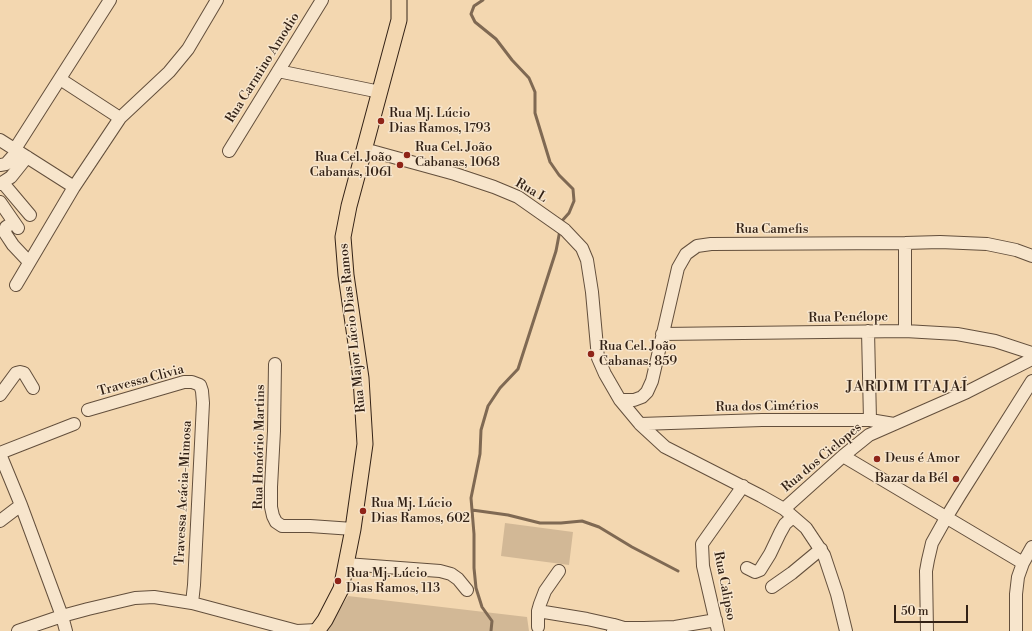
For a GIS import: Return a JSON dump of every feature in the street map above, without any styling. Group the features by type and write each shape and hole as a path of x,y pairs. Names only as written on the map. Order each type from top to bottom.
{"main road":[{"name":"Rua Major Lúcio Dias Ramos","path":"317,631 325,620 341,589 354,529 365,444 361,378 346,275 343,237 349,206 399,20 399,0"}],"street":[{"path":"0,165 6,164 14,155 15,149 110,0"},
{"path":"16,286 74,187 120,118 169,72 188,49 217,0"},
{"name":"Rua Carmino Amodio","path":"229,151 322,0"},
{"path":"278,71 380,92"},
{"path":"60,79 120,118"},
{"path":"0,140 74,187"},
{"name":"Rua L","path":"364,150 454,174 494,187 518,197 565,230 582,248 587,260 592,292 598,358 605,374 620,400 640,424 665,447 743,486 788,513 806,528 824,555 837,594 846,631"},
{"path":"27,157 10,177 1,183 30,215"},
{"path":"0,202 16,226 6,227 5,234 29,262"},
{"name":"Rua Camefis","path":"620,400 634,400 642,397 647,392 652,381 678,268 686,254 697,246 711,244 940,242 987,244 1016,250 1032,256"},
{"path":"905,243 905,331"},
{"path":"868,331 870,420"},
{"name":"Rua Penélope","path":"662,334 905,331 957,334 995,341 1032,353"},
{"name":"Rua dos Ciclopes","path":"747,568 755,572 760,570 785,524 788,513 843,456 869,435 967,392 1032,359"},
{"name":"Rua Honório Martins","path":"275,364 271,488 271,507 273,516 276,522 282,526 354,529"},
{"path":"0,395 16,373 20,372 24,373 33,388"},
{"name":"Travessa Clivia","path":"88,410 184,382 192,382 200,385"},
{"path":"927,631 926,571 932,543 946,518 1032,382"},
{"name":"Travessa Acácia-Mimosa","path":"192,603 203,403 200,385"},
{"name":"Rua dos Cimérios","path":"640,424 762,420 870,420 894,424"},
{"path":"66,631 62,616 21,505 0,454 74,424"},
{"path":"843,456 946,518 988,541 1022,563"},
{"name":"Rua Calipso","path":"717,626 703,566 702,544 743,486"},
{"path":"0,521 21,505"},
{"path":"1016,631 1016,594 1018,577 1022,563 1032,547"},
{"path":"772,587 821,549"},
{"path":"346,564 440,571 451,574 458,579 467,590"},
{"path":"538,626 538,611 546,591 559,571"},
{"path":"24,630 62,616 135,598 154,597 192,603 297,631 317,631"},
{"path":"538,611 587,619 614,628 717,626"}],"shaded area":[{"path":"505,523 573,532 569,565 501,556"},
{"path":"348,596 527,617 529,631 326,631"}],"waterway":[{"path":"483,0 474,6 471,14 475,22 496,39 512,60 529,78 535,92 535,113 550,162 559,175 573,189 574,201 569,213 561,224"},
{"path":"491,631 492,621 482,607 476,588 474,568 474,534 471,498 480,454 481,430 488,406 500,388 518,369 556,251 560,230"},
{"path":"472,510 508,515 540,523 582,521 599,527 632,547 678,571"}],"place":[{"name":"Rua Mj. Lúcio Dias Ramos, 1793","path":"381,121"},
{"name":"Rua Cel. João Cabanas, 1068","path":"407,155"},
{"name":"Rua Cel. João Cabanas, 1061","path":"400,165"},
{"name":"Rua Cel. João Cabanas, 859","path":"591,354"},
{"name":"Deus é Amor","path":"877,459"},
{"name":"Bazar da Bél","path":"956,479"},
{"name":"Rua Mj. Lúcio Dias Ramos, 602","path":"363,511"},
{"name":"Rua Mj. Lúcio Dias Ramos, 113","path":"338,581"}],"district":[{"name":"JARDIM ITAJAÍ","path":"907,387"}]}
